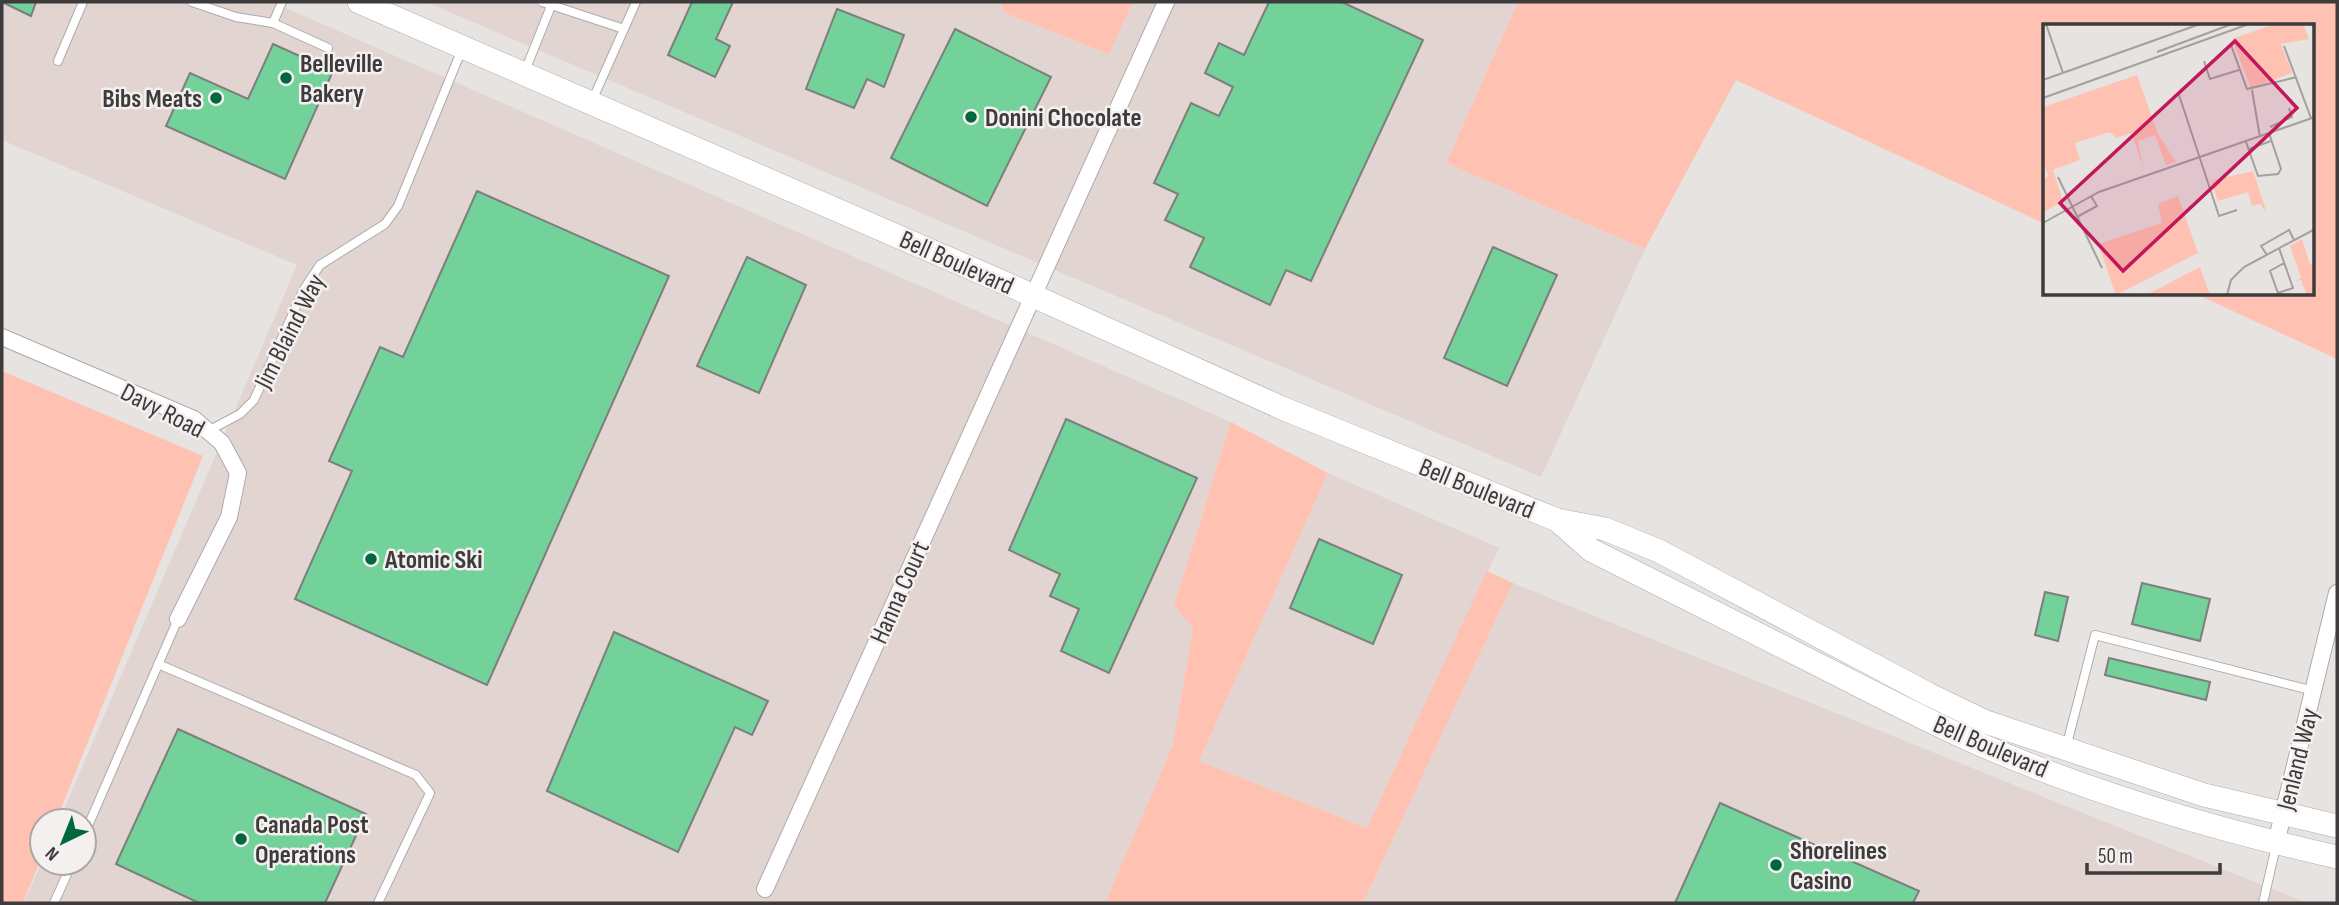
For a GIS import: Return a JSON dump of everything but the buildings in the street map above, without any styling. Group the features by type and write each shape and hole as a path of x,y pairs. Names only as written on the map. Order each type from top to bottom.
{"main road":[{"name":"Bell Boulevard","path":"369,4 1032,295 1282,408 1557,520 1605,529 1659,551 1927,694 1986,722 2204,795 2337,826"},
{"name":"Bell Boulevard","path":"1557,520 1591,551 1981,745 2197,822 2337,857"}],"street":[{"name":"Hanna Court","path":"765,889 1166,2"},
{"name":"Davy Road","path":"2,337 194,419 222,443 238,473 229,517 178,619"},
{"name":"Jenland Way","path":"2276,843 2337,593"}],"lane":[{"path":"58,61 83,2"},
{"path":"192,2 236,17 273,23 328,48"},
{"path":"273,23 282,2"},
{"path":"542,2 624,29"},
{"path":"592,103 636,2"},
{"path":"524,73 551,6"},
{"name":"Jim Blaind Way","path":"208,431 240,414 254,400 304,289 320,265 385,224 397,206 463,46"},
{"path":"96,807 178,619"},
{"path":"2066,751 2095,635 2314,691"},
{"path":"158,664 416,775 430,793 378,903"},
{"path":"2263,903 2276,843"},
{"path":"54,903 66,877"}],"shaded area":[{"path":"2,2 272,2 1231,422 1174,604 1193,628 1174,745 1105,903 24,903 35,877 98,877 98,807 65,807 297,265 2,140"},
{"path":"426,2 1000,2 1005,13 1109,54 1133,2 1518,2 1446,163 1645,249 1541,477"},
{"path":"1000,2 1133,2 1109,54 1005,13"},
{"path":"1518,2 2337,2 2337,359 2200,296 2314,296 2314,24 2043,24 2043,223 1736,80 1645,249 1446,163"},
{"path":"2,371 203,456 62,807 28,807 28,877 34,877 23,903 2,903"},
{"path":"1231,422 1328,473 1199,761 1367,828 1487,571 1513,583 1363,903 1105,903 1173,745 1193,628 1174,605"},
{"path":"1328,473 1499,548 1367,828 1199,761"},
{"path":"1513,583 2307,903 1363,903"}],"place":[{"name":"Belleville Bakery","path":"286,78"},
{"name":"Bibs Meats","path":"216,98"},
{"name":"Donini Chocolate","path":"971,117"},
{"name":"Atomic Ski","path":"371,559"},
{"name":"Canada Post Operations","path":"241,839"},
{"name":"Shorelines Casino","path":"1776,865"}]}
